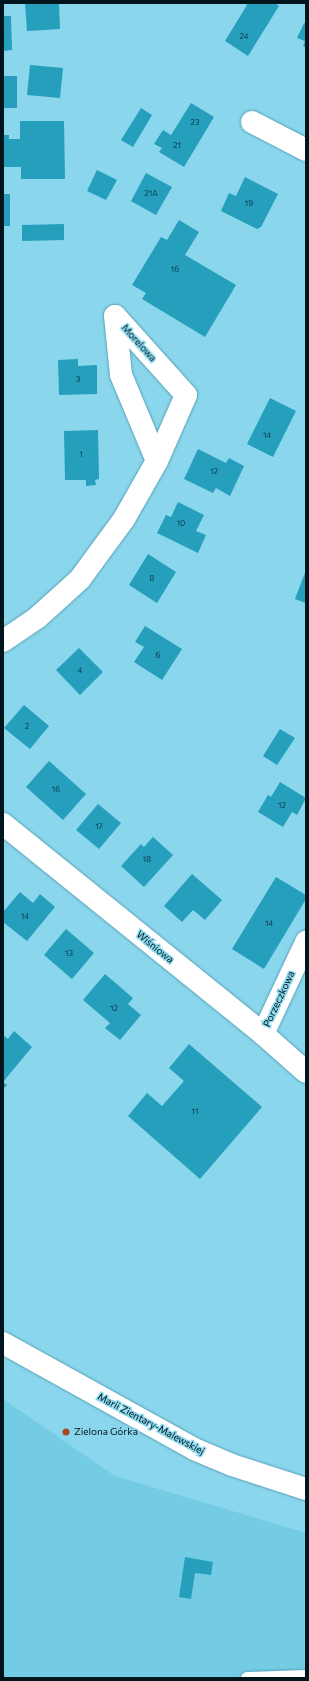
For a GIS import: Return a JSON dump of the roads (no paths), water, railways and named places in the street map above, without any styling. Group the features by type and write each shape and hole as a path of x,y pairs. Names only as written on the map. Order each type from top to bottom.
{"street":[{"path":"252,122 306,150"},
{"name":"Morelowa","path":"3,641 38,618 80,580 124,519 157,461 186,395 115,316 121,375 157,461"},
{"name":"Wiśniowa","path":"3,824 263,1034 306,1072"},
{"name":"Porzeczkowa","path":"263,1034 306,942"},
{"name":"Marii Zientary-Malewskiej","path":"3,1343 194,1449 232,1465 306,1489"}],"lane":[{"path":"247,1678 306,1676"}],"place":[{"name":"Zielona Górka","path":"66,1432"}]}
